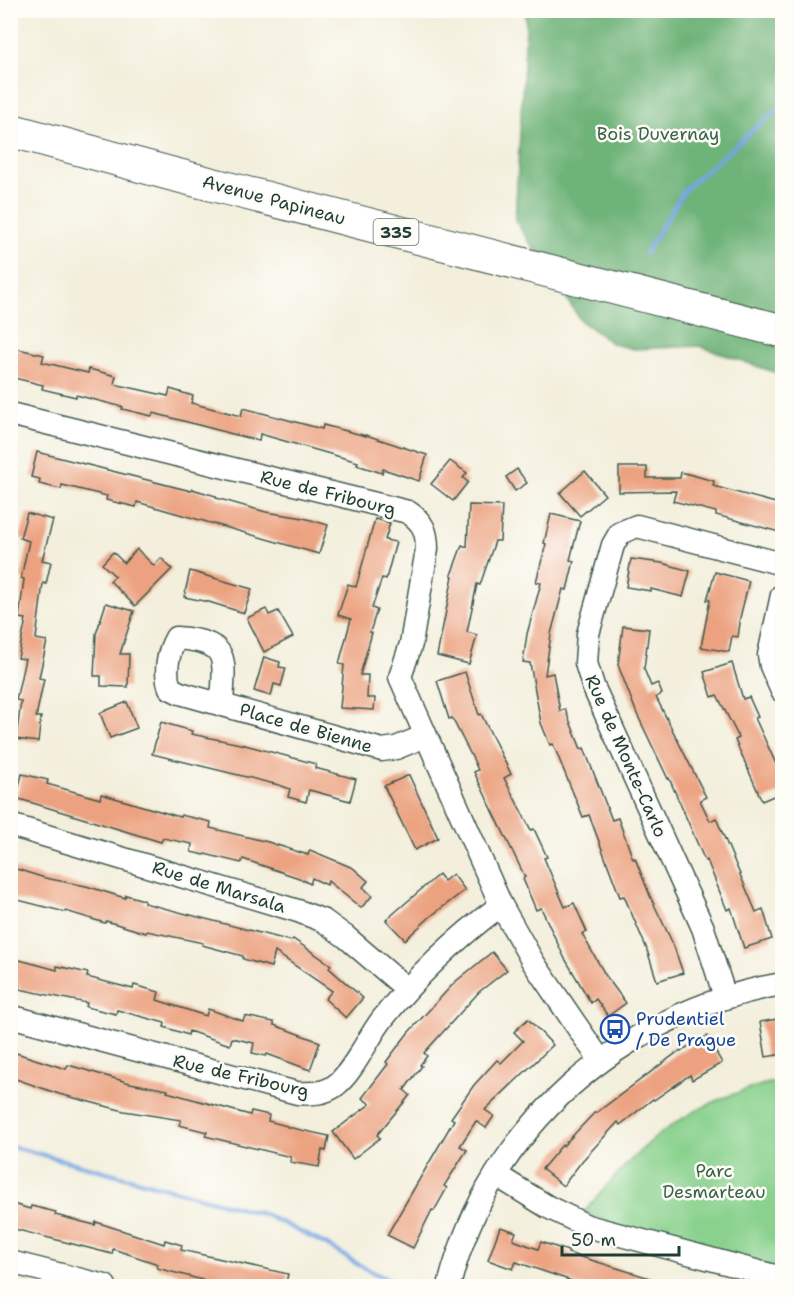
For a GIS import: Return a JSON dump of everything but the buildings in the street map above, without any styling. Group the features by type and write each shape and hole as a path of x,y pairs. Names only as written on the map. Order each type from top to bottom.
{"highway":[{"name":"Avenue Papineau","path":"10,130 168,173 783,331"}],"street":[{"name":"Rue de Fribourg","path":"10,414 408,512 418,519 427,534 427,549 411,644 400,677 501,905 533,962 600,1060"},
{"name":"Rue de Monte-Carlo","path":"725,997 703,928 593,686 586,663 588,634 613,545 620,533 637,526 783,564"},
{"path":"783,595 769,655 771,666 783,691"},
{"name":"Place de Bienne","path":"222,705 382,750 396,748 425,736"},
{"name":"Rue de Marsala","path":"10,825 298,911 324,921 407,989"},
{"name":"Rue de Fribourg","path":"10,1016 297,1093 316,1094 336,1085 384,1017 407,989 452,945 501,905"},
{"path":"449,1287 469,1231 496,1174 519,1140 573,1083 600,1060 664,1021 725,997 783,984"},
{"path":"496,1174 548,1208 586,1226 783,1278"},
{"path":"10,1262 105,1287"}],"green space":[{"name":"Bois Duvernay","path":"525,11 782,11 782,375 699,346 634,349 613,344 581,321 515,220"},
{"name":"Parc Desmarteau","path":"782,1080 782,1272 638,1234 584,1212 632,1158 678,1121 721,1099"}],"waterway":[{"path":"645,253 686,188 782,105"},
{"path":"10,1146 266,1215 327,1245 400,1286"}],"place":[{"name":"Prudentiel / De Prague","path":"615,1029"}]}
